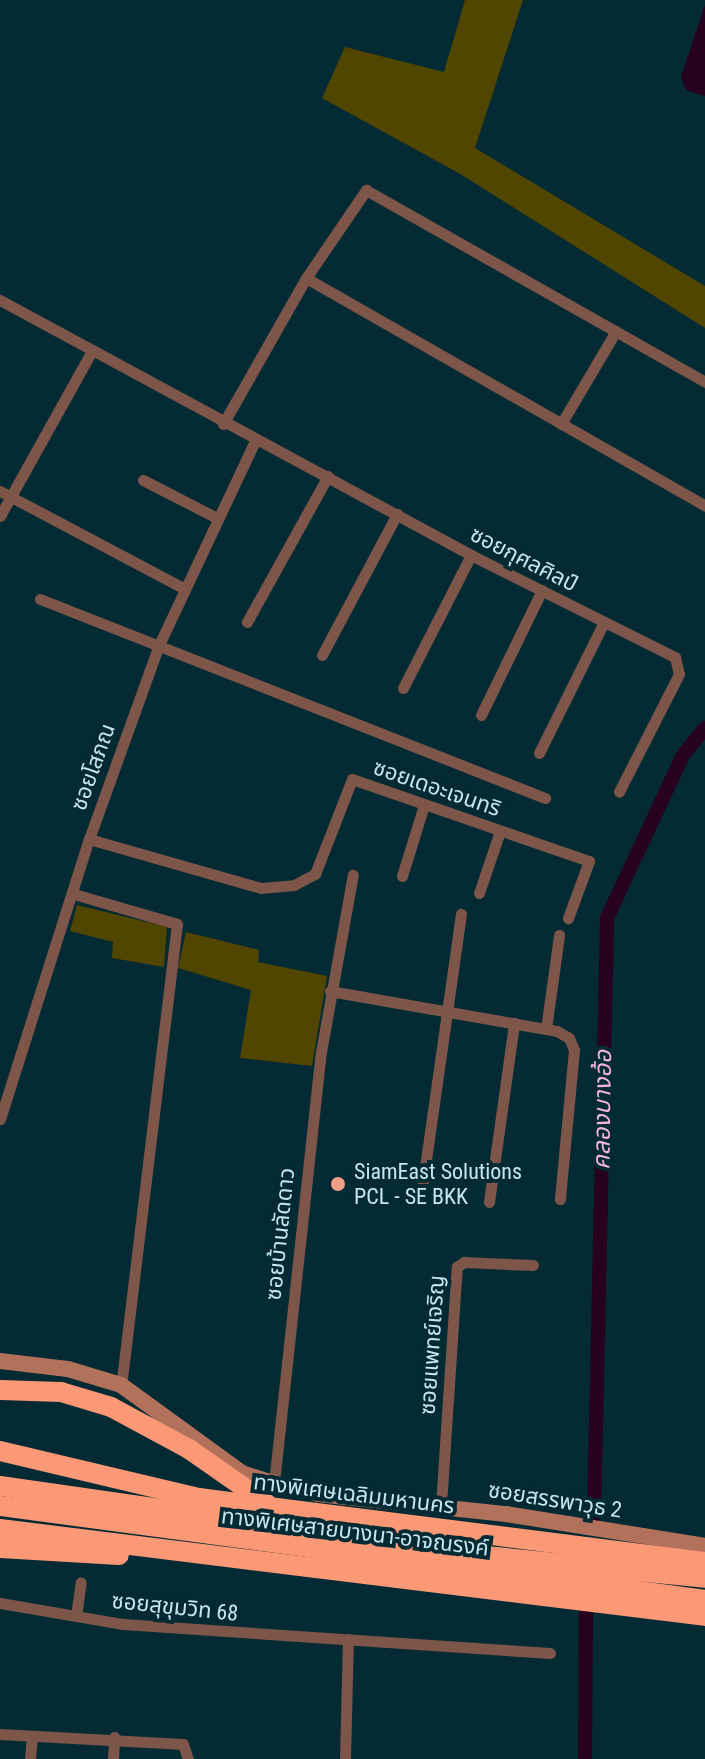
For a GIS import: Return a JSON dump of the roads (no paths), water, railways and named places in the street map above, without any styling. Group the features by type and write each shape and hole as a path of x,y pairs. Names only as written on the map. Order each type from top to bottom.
{"highway":[{"path":"0,1390 61,1392 111,1407 189,1449 242,1490 280,1509"},
{"name":"ทางพิเศษเฉลิมมหานคร","path":"0,1451 199,1498 705,1562"},
{"name":"ทางพิเศษสายบางนา-อาจณรงค์","path":"0,1486 480,1555 705,1578"},
{"name":"ทางพิเศษสายบางนา-อาจณรงค์","path":"0,1506 101,1524 705,1600"},
{"path":"0,1529 705,1616"},
{"path":"0,1548 68,1555 203,1555"}],"street":[{"path":"223,424 306,278 358,195 373,191 705,382"},
{"path":"306,278 705,506"},
{"name":"ซอยกุศลศิลป์","path":"0,300 223,424 328,476 471,555 680,663 679,674 619,792"},
{"path":"561,424 616,331"},
{"path":"0,516 5,494 92,351"},
{"name":"ซอยโสภณ","path":"0,1119 89,839 158,647 183,588 256,439"},
{"path":"247,622 328,476"},
{"path":"143,480 217,518"},
{"path":"5,494 183,588"},
{"path":"322,655 397,514"},
{"path":"403,688 471,555"},
{"path":"481,715 542,590"},
{"path":"40,599 545,798"},
{"path":"539,753 604,622"},
{"name":"ซอยเดอะเจนทริ","path":"89,839 261,888 283,886 315,874 352,779 589,861 568,918"},
{"path":"402,876 424,805"},
{"path":"479,893 500,831"},
{"name":"ซอยบ้านลัดดาว","path":"274,1483 330,991 353,875"},
{"path":"74,894 177,924 121,1385"},
{"path":"421,1195 461,914"},
{"path":"546,1029 559,935"},
{"path":"330,991 565,1034 574,1050 560,1199"},
{"path":"489,1202 514,1023"},
{"name":"ซอยแพทย์เจริญ","path":"441,1505 457,1267 464,1262 533,1265"},
{"name":"ซอยสรรพาวุธ 2","path":"0,1361 68,1369 121,1385 242,1473 274,1483 318,1494 441,1505 705,1546"},
{"path":"76,1616 81,1582"},
{"name":"ซอยสุขุมวิท 68","path":"0,1603 76,1616 250,1635 550,1653"},
{"path":"345,1759 348,1639"},
{"path":"0,1734 114,1737 183,1744 188,1759"},
{"path":"30,1759 32,1736"},
{"path":"113,1759 114,1737"}],"waterway":[{"name":"คลองบางอ้อ","path":"594,1516 607,918 683,755 705,728"},
{"name":"คลองบางอ้อ","path":"585,1759 586,1611"}],"place":[{"name":"SiamEast Solutions PCL - SE BKK","path":"338,1184"}]}
